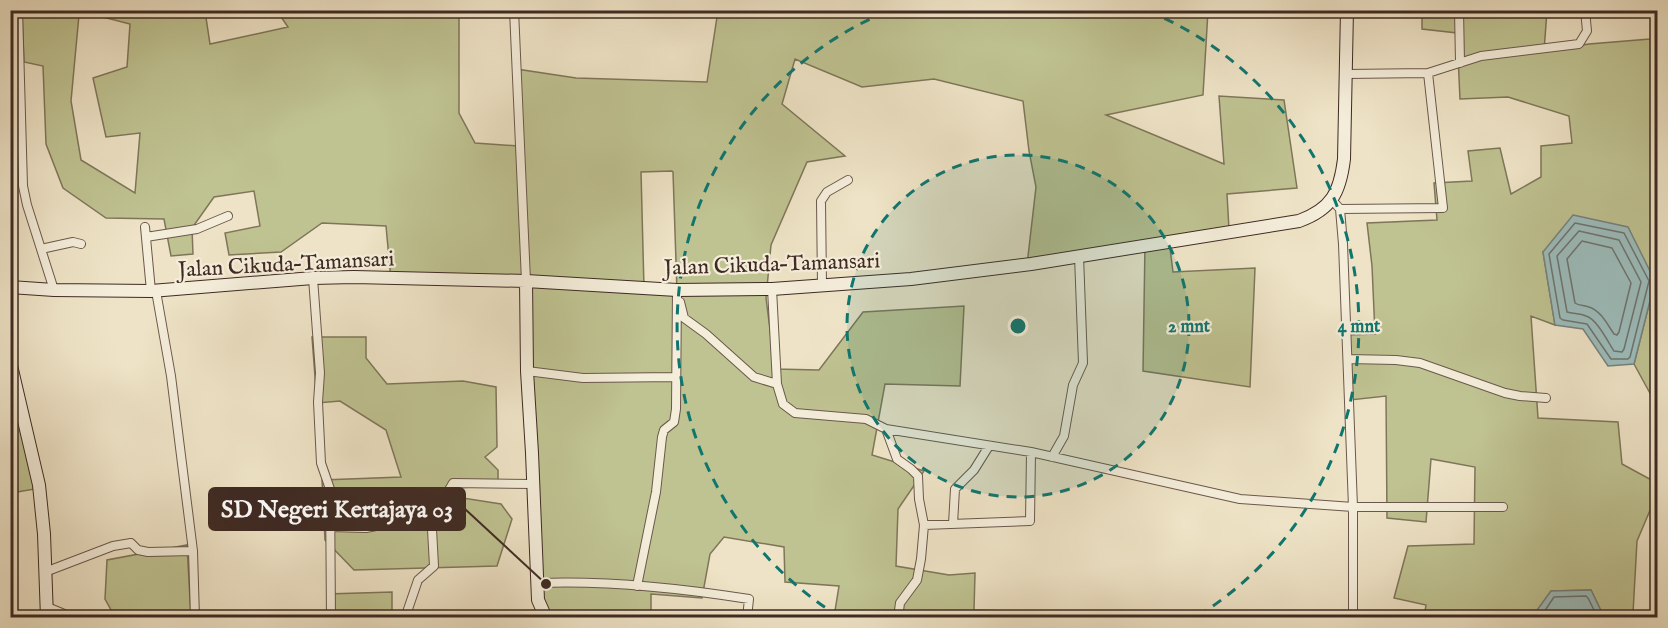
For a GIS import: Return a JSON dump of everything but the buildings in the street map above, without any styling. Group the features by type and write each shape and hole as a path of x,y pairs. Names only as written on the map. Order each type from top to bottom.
{"street":[{"path":"18,10 23,186 54,290"},
{"path":"514,10 537,583 538,600 546,618"},
{"path":"1347,10 1344,159 1336,205 1343,244 1348,359 1353,507 1353,618"},
{"path":"1459,10 1460,63"},
{"path":"1346,74 1428,73 1481,56 1580,44 1587,31 1585,10"},
{"path":"1336,205 1443,208 1428,73"},
{"path":"822,285 821,201 827,192 848,180"},
{"name":"Jalan Cikuda–Tamansari","path":"10,287 154,291 313,278 354,277 526,281 677,290 772,289 911,279 1079,256 1299,221 1336,205"},
{"path":"146,237 197,229 228,216"},
{"path":"145,227 154,291 171,376 193,551 195,618"},
{"path":"41,249 73,242 81,244"},
{"path":"1052,456 1064,436 1073,385 1083,363 1079,256"},
{"path":"313,278 320,373 318,402 321,464 330,489 331,618"},
{"path":"772,289 777,384 783,404 795,413 866,420 886,429 1052,456 1240,499 1353,507 1503,507"},
{"path":"637,586 656,492 662,437 664,430 674,422 676,409 677,290"},
{"path":"677,290 684,318 706,334 754,377 777,384"},
{"path":"1348,359 1420,363 1505,393 1546,398"},
{"path":"10,361 39,485 44,534 47,612 74,618"},
{"path":"527,371 583,378 676,377"},
{"path":"886,429 897,459 918,476 919,499 924,525 917,580 900,603 898,618"},
{"path":"953,524 955,489 974,470 989,446"},
{"path":"924,525 1030,521 1031,452"},
{"path":"330,527 366,528 425,516 443,500 453,483 533,484"},
{"path":"405,618 418,580 434,566 430,511"},
{"path":"45,572 113,546 130,543 138,550 148,552 193,551"},
{"path":"537,583 577,581 701,591 749,600 747,618"}],"green space":[{"path":"22,11 205,11 210,44 288,27 277,11 459,11 459,113 475,143 519,146 516,69 576,78 707,82 717,17 709,11 1208,11 1203,95 1106,115 1224,164 1219,96 1284,100 1297,188 1227,194 1229,229 1169,240 1173,272 1255,268 1250,387 1143,371 1145,244 1027,265 1036,187 1023,101 934,79 862,87 795,59 782,104 845,156 807,162 771,245 766,298 775,369 819,370 863,312 964,306 960,386 885,384 872,455 924,471 898,509 896,566 949,575 975,573 974,610 1008,611 1007,617 834,617 839,586 785,582 784,547 724,537 710,554 702,598 651,594 651,617 545,617 537,600 525,283 391,280 386,226 322,223 281,252 229,255 225,233 260,226 254,191 214,197 192,228 193,254 171,256 164,219 106,218 63,188 46,144 43,66 24,62","holes":["79,15 103,17 130,24 127,67 93,78 106,137 140,133 135,193 81,160 71,101","641,172 673,172 677,292 644,288"]},
{"path":"1422,11 1547,11 1544,51 1589,44 1650,39 1657,33 1657,406 1634,364 1655,281 1543,252 1555,325 1531,316 1538,418 1618,422 1622,464 1657,483 1657,494 1637,541 1633,613 1657,612 1657,617 1604,617 1591,590 1551,591 1532,618 1424,617 1426,605 1394,598 1408,546 1474,544 1475,467 1431,459 1426,522 1387,518 1386,396 1350,400 1346,335 1375,334 1372,266 1367,223 1437,220 1434,183 1472,181 1468,151 1500,148 1511,194 1541,177 1541,146 1572,143 1569,116 1508,97 1460,99 1457,33 1422,29"},
{"path":"312,337 366,337 366,358 387,384 463,381 496,387 497,447 485,457 498,470 498,485 458,488 456,497 501,504 512,519 497,566 354,570 325,540 322,480 401,477 386,430 340,401 317,403"},
{"path":"10,351 28,435 35,489 11,493"},
{"path":"187,545 191,617 115,617 105,599 107,560"},
{"path":"392,592 392,617 327,617 327,594"}],"water":[{"path":"1573,215 1628,227 1655,281 1634,364 1608,366 1583,329 1555,325 1543,252"},
{"path":"1591,590 1604,617 1532,617 1551,591"}],"place":[{"name":"SD Negeri Kertajaya 03","path":"546,584"}]}
